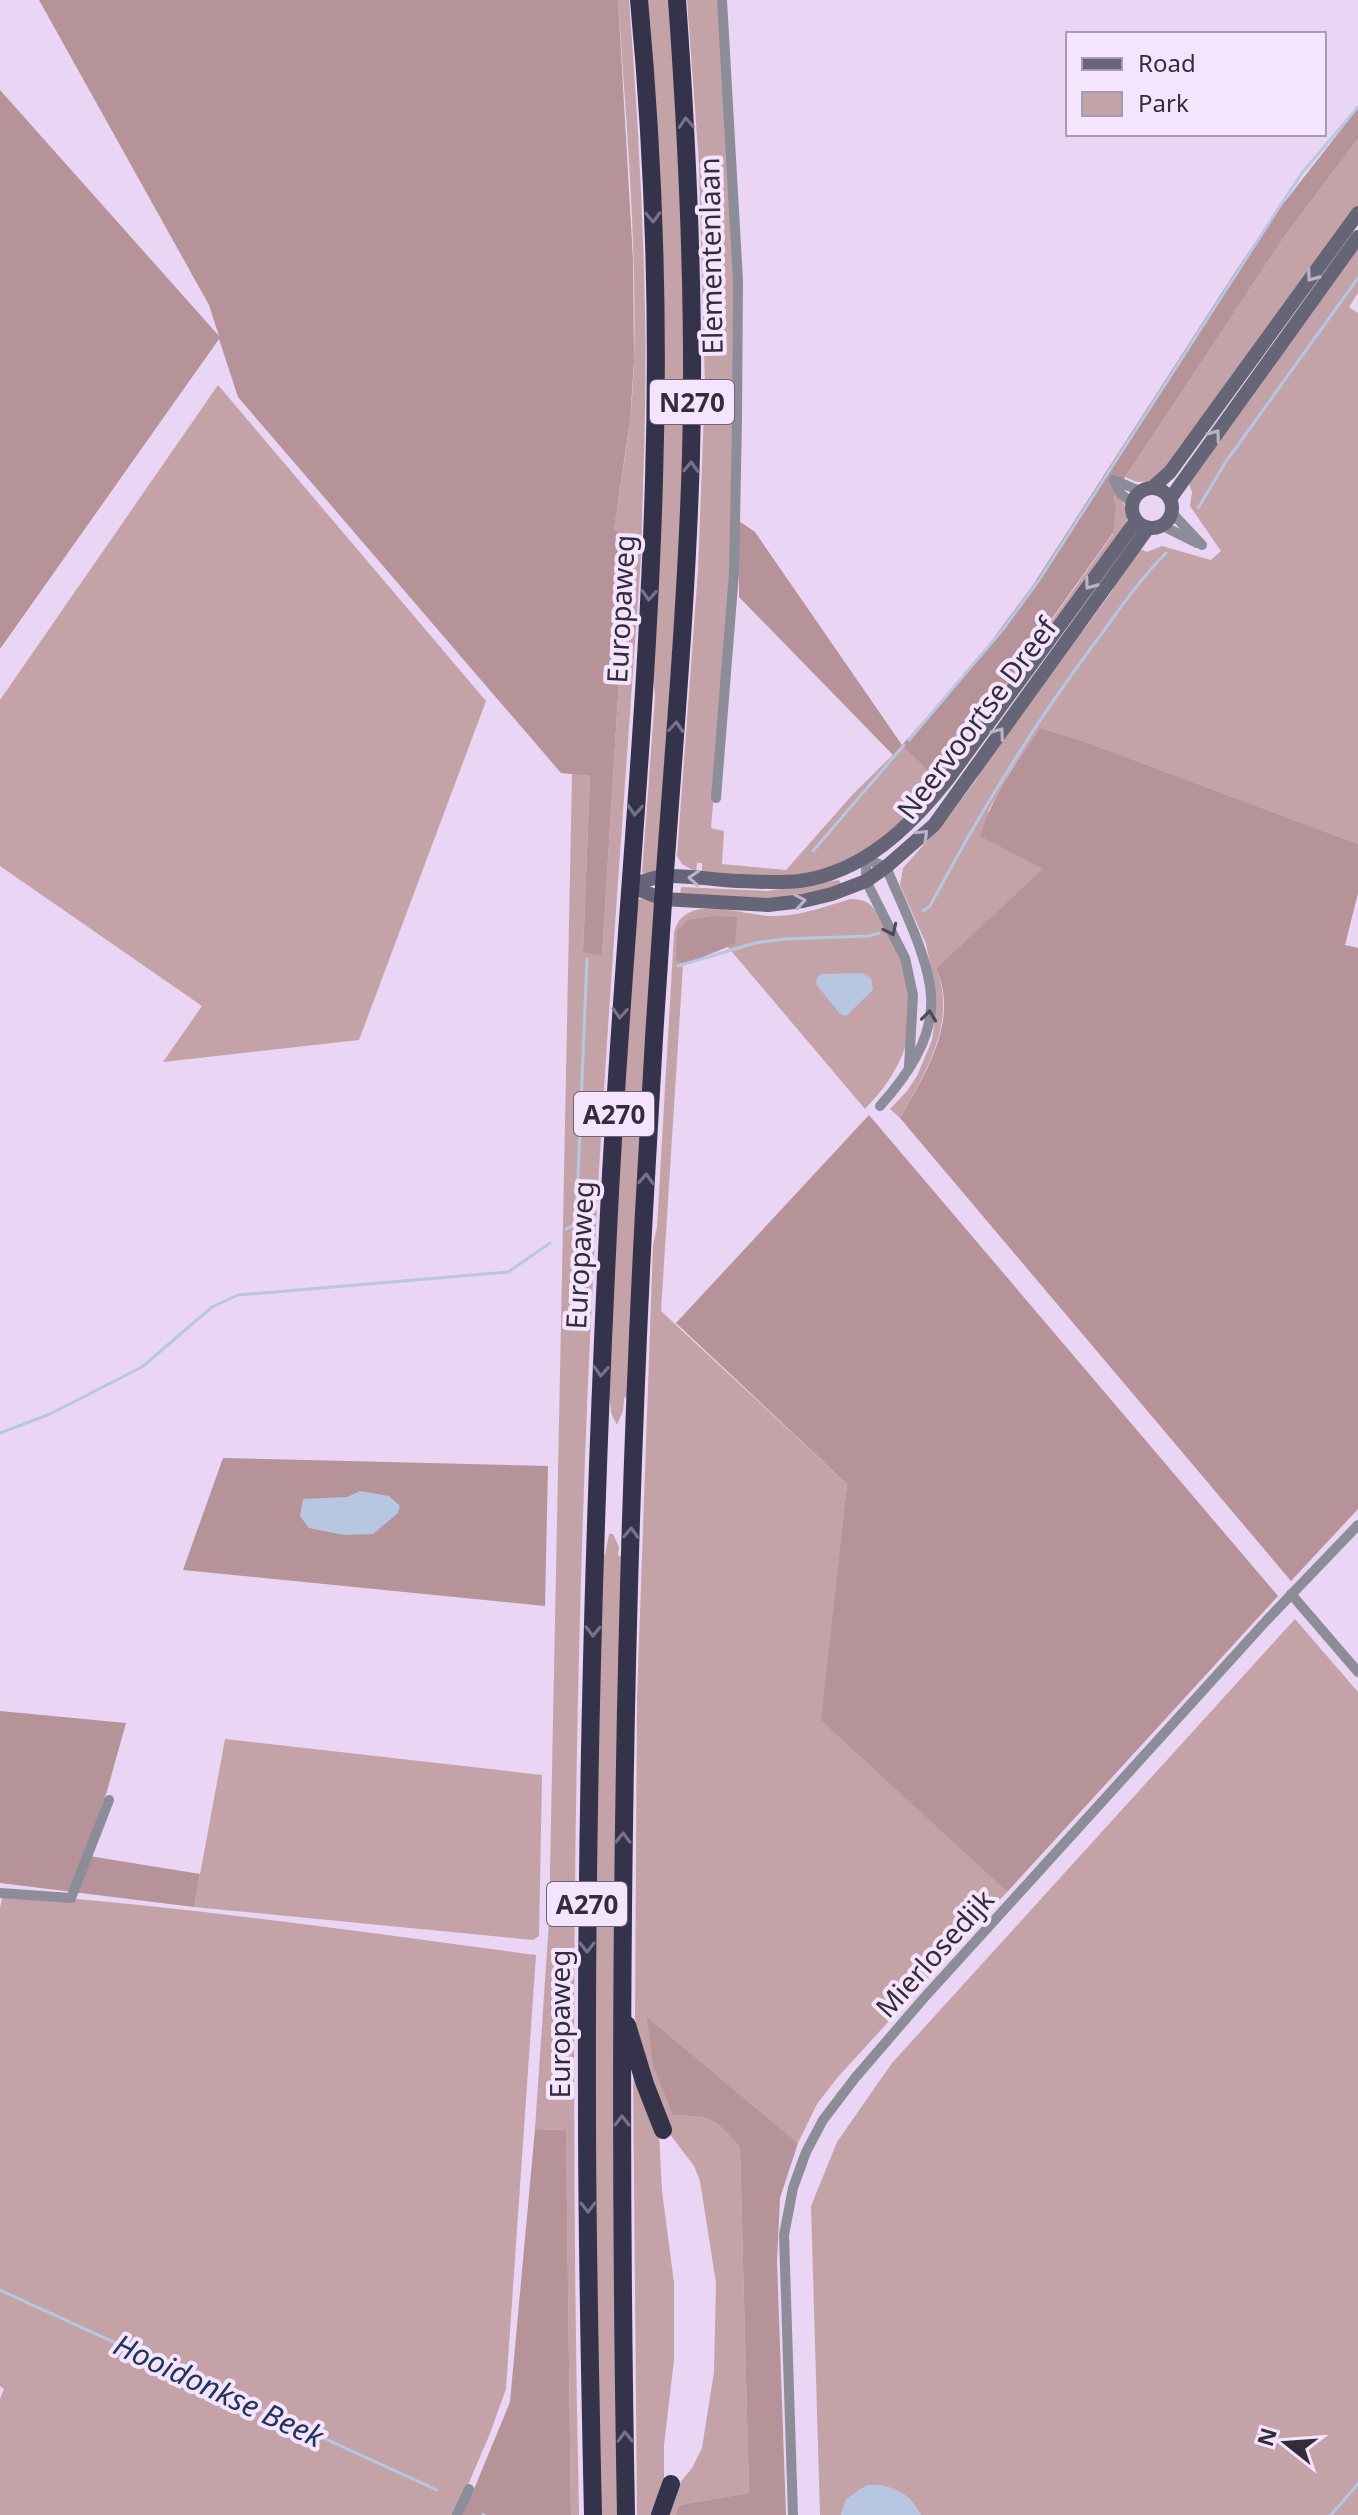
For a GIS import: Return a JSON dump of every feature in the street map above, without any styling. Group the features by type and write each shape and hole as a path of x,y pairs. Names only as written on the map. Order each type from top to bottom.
{"highway":[{"name":"Europaweg","path":"593,2515 587,1913 595,1522 609,1210 645,676 656,399 655,255 648,98 639,0"},
{"name":"N270","path":"663,899 688,551 691,451 690,222 677,0"},
{"name":"A270","path":"626,2515 622,2007 626,1699 637,1358 663,899"},
{"name":"A270","path":"622,2007 645,2084 663,2130"},
{"path":"660,2515 671,2484"}],"street":[{"name":"Elementenlaan","path":"716,798 734,573 737,435 738,281 722,0"},
{"path":"1142,494 1166,493 1171,506 1202,545 1149,525 1132,513 1142,494 1170,472 1358,213"},
{"path":"1149,525 1169,520 1171,506 1358,237"},
{"name":"Neervoortse Dreef","path":"629,886 664,876 779,882 802,880 866,859 898,835 932,799 1149,525"},
{"name":"Neervoortse Dreef","path":"629,886 663,899 768,905 815,898 866,881 934,825 1149,525"},
{"path":"880,1106 894,1090 909,1067 924,1042 931,996 923,961 886,867 866,859 866,881 905,958 913,995 909,1067"},
{"name":"Mierlosedijk","path":"793,2515 784,2235 793,2188 811,2141 855,2078 923,1999 1291,1594 1358,1525"},
{"path":"1291,1594 1358,1672"},
{"path":"0,1893 71,1898 109,1800"},
{"path":"457,2515 469,2489"}],"green space":[{"path":"618,0 629,0 635,78 644,273 645,404 641,557 599,1176 583,1524 574,1949 579,2515 571,2515 566,2130 535,2129 549,1921 572,774 590,776 583,951 602,956 628,535 614,530 632,403 635,315"},
{"path":"647,0 669,0 684,288 682,508 657,874 642,873 655,697 652,667"},
{"path":"687,0 719,0 733,229 730,562 711,828 724,831 722,864 786,870 854,793 902,746 932,775 1027,655 1113,534 1113,499 1116,494 1127,513 1125,527 980,732 937,787 888,834 860,853 814,873 766,877 702,873 702,863 697,863 696,872 682,864 677,856 698,570 705,386 699,164"},
{"path":"1358,139 1358,208 1157,481 1137,482 1125,477 1287,233"},
{"path":"1358,241 1358,293 1349,307 1358,313 1358,844 1086,742 1040,728 1012,768 988,811 1044,869 936,968 942,988 941,1027 928,1065 900,1118 890,1109 917,1076 932,1040 935,1019 935,989 926,944 900,885 903,868 976,780 991,750 1060,654 1085,628 1112,591 1125,564 1138,548 1147,552 1162,546 1211,560 1221,551 1190,506 1192,492 1189,484"},
{"path":"218,385 486,701 359,1040 163,1062 202,1006 0,866 0,700"},
{"path":"839,880 841,884 818,892 782,899 680,895 681,887 767,891"},
{"path":"639,899 656,900 628,1396 624,1398 617,1425 611,1413 610,1399 606,1399 632,925"},
{"path":"850,899 868,903 882,919 900,958 910,1001 907,1041 899,1063 865,1109 727,946 737,918 676,961 683,965 661,1311 847,1484 822,1720 1007,1892 837,2078 817,2104 798,2143 648,2018 673,2115 711,2120 740,2146 749,2493 679,2505 676,2515 663,2515 675,2489 692,2468 702,2448 714,2372 716,2283 700,2181 694,2166 669,2133 639,2050 635,2017 637,1698 653,1245 657,1227 674,933 680,920 690,912 703,909 778,916 806,912"},
{"path":"609,1534 613,1534 619,1547 618,1556 623,1557 620,2515 597,2515 593,2204 600,1556 605,1555"},
{"path":"1295,1619 1358,1692 1358,2515 921,2515 909,2499 897,2491 862,2488 846,2500 841,2515 820,2515 811,2206 837,2142 892,2063"},
{"path":"225,1739 542,1775 539,1936 533,1940 194,1907"},
{"path":"3,1893 204,1912 536,1955 506,2389 455,2515 0,2515 0,2399 4,2389 0,2386 0,1908"},
{"path":"633,2062 659,2133 662,2191 674,2283 674,2360 664,2445 664,2486 655,2515 637,2515"}],"shaded area":[{"path":"39,0 618,0 633,259 634,362 630,420 614,530 628,535 602,956 583,952 590,776 561,773 238,397 219,339 0,649 0,90 219,336 209,305"},
{"path":"1358,108 1358,139 1287,233 1125,477 1113,499 1116,506 1113,533 968,736 932,775 902,746 893,755 739,597 739,521 755,532 902,745 973,666 1033,585 1239,266"},
{"path":"1040,728 1086,742 1358,844 1358,893 1345,945 1358,948 1358,1509 1291,1581 900,1118 929,1065 942,1027 942,988 936,968 1043,869 980,836 998,793"},
{"path":"713,916 737,917 735,944 683,965 676,961 677,931 688,920"},
{"path":"869,1115 1278,1596 1007,1892 821,1720 847,1484 676,1323"},
{"path":"223,1458 548,1466 545,1606 183,1570"},
{"path":"0,1711 126,1723 107,1791 83,1855 200,1874 194,1907 0,1883"},
{"path":"647,2017 798,2143 780,2198 777,2261 786,2515 676,2515 679,2505 749,2493 740,2147 711,2120 673,2115 653,2065"},
{"path":"535,2129 566,2130 571,2515 460,2515 472,2494 510,2402"}],"water":[{"path":"862,973 871,978 873,990 846,1016 840,1014 816,984 822,974"},
{"path":"360,1491 389,1496 400,1506 398,1513 373,1534 344,1535 309,1528 300,1516 303,1499 347,1497"},
{"path":"867,2485 899,2491 921,2515 841,2515 846,2500"}],"waterway":[{"path":"909,740 1004,628 1039,580 1302,173 1358,107"},
{"path":"1198,508 1225,463 1358,278"},
{"path":"923,911 930,906 988,803 1051,704 1130,595 1166,553"},
{"path":"813,851 904,745"},
{"path":"678,966 755,943 879,933"},
{"path":"566,1229 576,1224 587,959"},
{"path":"0,1433 50,1414 142,1367 212,1307 238,1295 508,1272 550,1243"},
{"name":"Hooidonkse Beek","path":"0,2290 437,2490"},
{"path":"1331,2515 1358,2484"}]}
